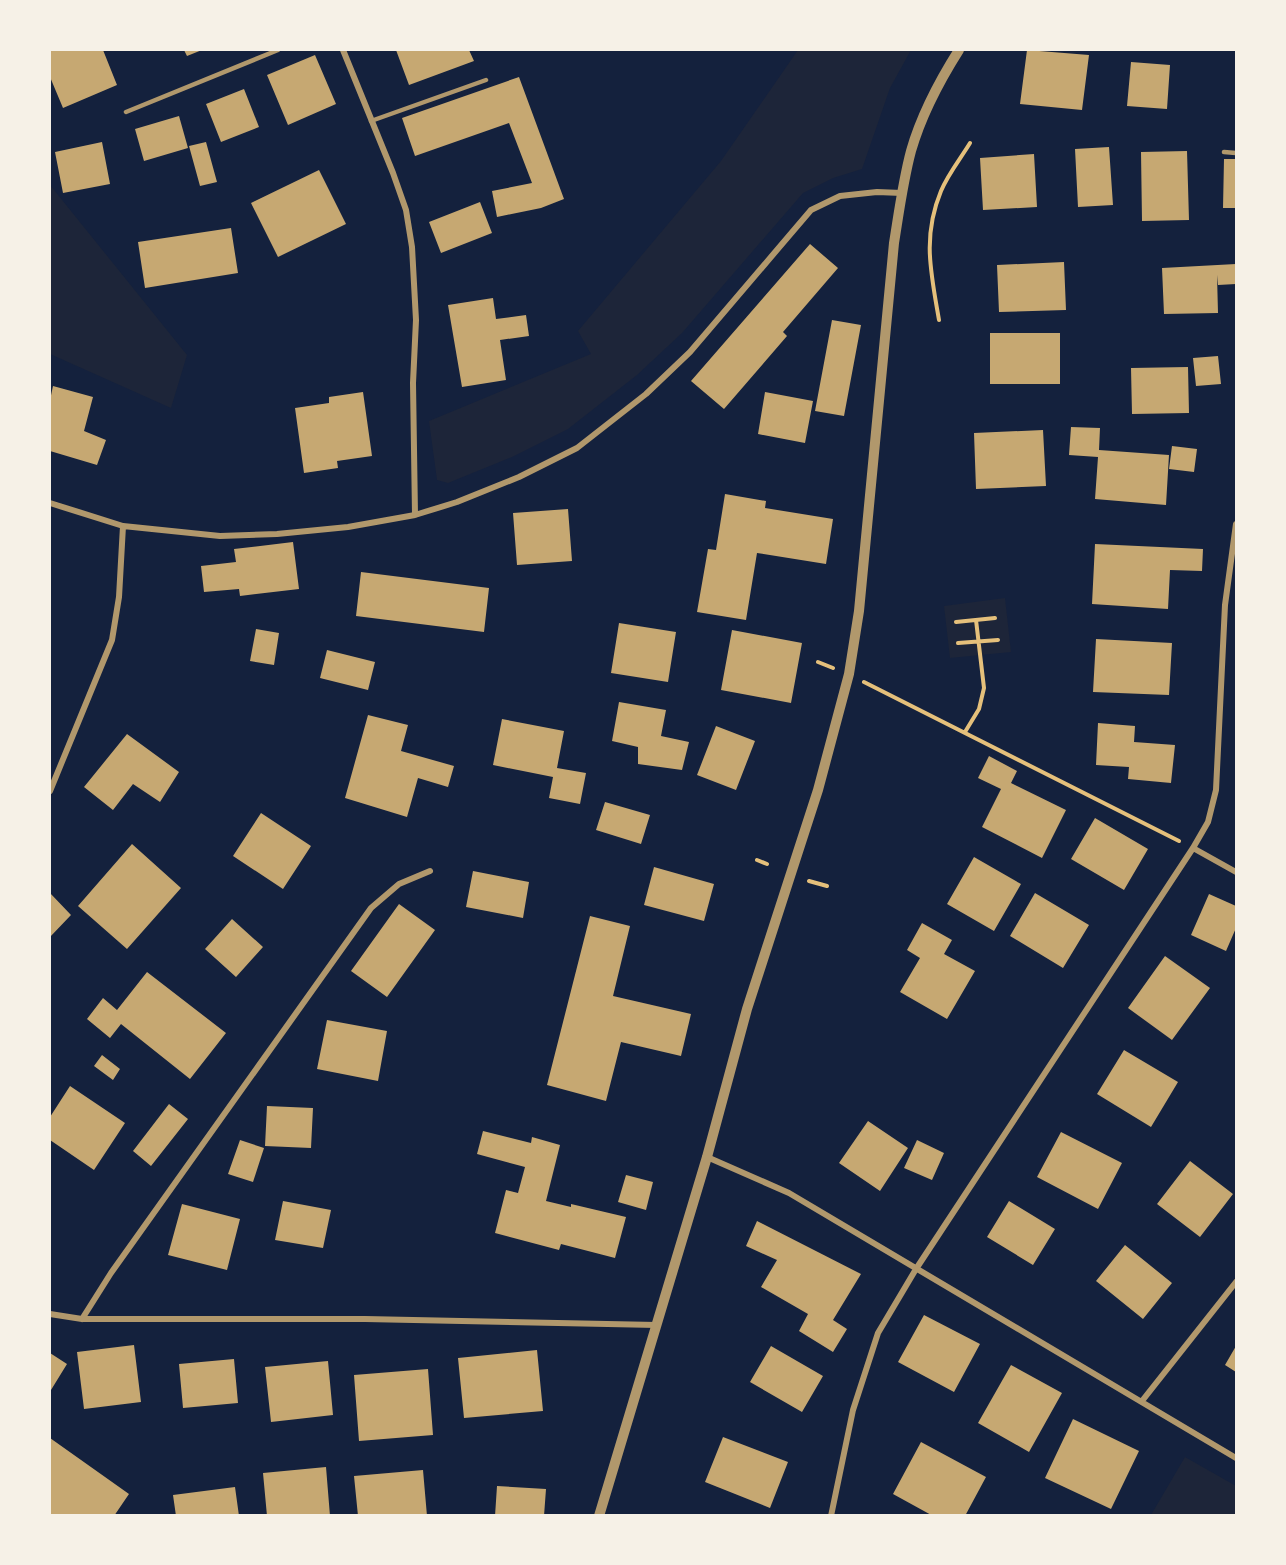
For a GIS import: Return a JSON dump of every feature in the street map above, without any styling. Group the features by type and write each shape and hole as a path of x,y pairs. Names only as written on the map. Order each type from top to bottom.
{"street":[{"path":"343,50 406,210 412,247 416,320 413,383 414,515"},
{"path":"599,1515 707,1156 747,1009 818,790 849,675 859,610 894,243 902,193 915,140 930,104 959,50"},
{"path":"50,503 123,526 220,536 277,534 348,527 414,515 457,502 519,477 577,448 646,394 690,352 811,210 840,196 877,192 902,193"},
{"path":"831,1515 853,1410 878,1334 916,1269 1208,822 1216,790 1226,605 1236,524"},
{"path":"50,791 112,640 119,597 123,526"},
{"path":"1193,848 1236,872"},
{"path":"82,1320 111,1273 371,908 399,884 430,871"},
{"path":"707,1156 789,1193 1236,1458"},
{"path":"1142,1401 1236,1282"},
{"path":"50,1314 82,1320 365,1319 657,1325"}],"lane":[{"path":"126,111 278,50"},
{"path":"371,121 486,80"},
{"path":"1224,152 1236,153"}],"path":[{"path":"939,320 928,254 931,219 942,189 970,142"},
{"path":"956,622 995,618"},
{"path":"965,732 979,709 984,688 976,620"},
{"path":"958,643 998,640"},
{"path":"818,662 965,732 1193,848"},
{"path":"757,860 767,864"},
{"path":"808,881 827,886"}],"shaded area":[{"path":"798,50 911,50 890,88 862,169 833,178 803,193 682,333 637,375 568,429 512,457 448,483 437,480 429,421 591,354 578,331 721,161"},
{"path":"50,185 187,355 171,408 50,354"},
{"path":"1005,598 1011,652 950,658 944,606"},
{"path":"1185,1457 1236,1486 1236,1515 1151,1515"}],"building":[{"path":"50,50 103,50 117,85 63,108 50,77"},
{"path":"184,50 202,50 187,56"},
{"path":"396,50 469,50 474,61 409,85"},
{"path":"1027,50 1089,55 1082,110 1020,104"},
{"path":"315,55 336,104 288,125 267,75"},
{"path":"1131,62 1170,65 1167,109 1127,106"},
{"path":"519,77 564,199 541,208 497,217 492,191 532,183 509,123 415,156 402,118"},
{"path":"244,89 259,127 221,142 206,104"},
{"path":"179,116 188,148 144,161 135,129"},
{"path":"102,142 110,184 63,193 55,152"},
{"path":"206,142 217,182 200,186 189,146"},
{"path":"1109,147 1113,205 1078,207 1075,149"},
{"path":"1187,151 1189,220 1142,221 1141,152"},
{"path":"1034,154 1037,207 983,210 980,158"},
{"path":"1224,159 1236,159 1236,208 1223,208"},
{"path":"319,170 346,224 278,257 251,203"},
{"path":"480,202 492,233 441,253 429,222"},
{"path":"231,228 238,273 145,288 138,242"},
{"path":"810,244 838,268 783,332 787,336 724,409 691,381"},
{"path":"1064,262 1066,310 999,312 997,265"},
{"path":"1236,264 1236,284 1218,285 1217,275 1218,313 1164,314 1162,268"},
{"path":"493,298 496,319 526,315 529,336 500,340 506,380 462,387 448,305"},
{"path":"832,320 861,325 844,416 815,411"},
{"path":"990,333 1060,333 1060,384 990,384"},
{"path":"1218,356 1221,384 1196,386 1193,358"},
{"path":"1188,367 1189,413 1132,414 1131,368"},
{"path":"53,386 93,397 84,431 106,440 97,465 50,451 50,400"},
{"path":"363,392 372,456 337,461 338,468 304,473 295,408 329,403 329,397"},
{"path":"765,392 813,401 805,443 758,434"},
{"path":"1071,427 1100,428 1099,450 1169,455 1166,505 1095,499 1098,457 1069,455"},
{"path":"1043,430 1046,486 976,489 974,433"},
{"path":"1172,446 1197,449 1194,472 1169,469"},
{"path":"725,494 766,501 765,508 833,519 826,564 757,553 746,620 697,612 708,549 716,550"},
{"path":"568,509 572,561 517,565 513,513"},
{"path":"293,542 299,589 240,596 239,589 204,592 201,566 236,562 234,549"},
{"path":"1095,544 1203,549 1202,571 1170,570 1168,609 1092,604"},
{"path":"361,572 489,588 484,632 356,616"},
{"path":"619,623 676,632 668,682 611,673"},
{"path":"256,629 279,633 274,665 250,661"},
{"path":"732,630 802,643 791,703 721,690"},
{"path":"1096,639 1172,643 1169,695 1093,692"},
{"path":"327,650 375,662 368,690 320,678"},
{"path":"619,702 666,710 661,736 689,742 682,770 638,764 638,747 612,741"},
{"path":"368,715 408,725 401,751 454,766 448,787 418,778 407,817 345,798"},
{"path":"502,719 564,731 557,768 586,773 580,804 549,798 553,777 493,765"},
{"path":"1098,723 1135,726 1134,742 1175,745 1171,783 1128,779 1129,767 1096,765"},
{"path":"716,726 755,741 736,790 697,775"},
{"path":"127,734 179,772 160,802 133,784 113,810 84,787"},
{"path":"989,756 1017,771 1011,783 1066,810 1042,858 982,827 1001,789 978,778"},
{"path":"605,802 650,815 641,844 596,830"},
{"path":"261,813 311,846 283,889 233,856"},
{"path":"1095,818 1148,849 1124,890 1071,859"},
{"path":"132,844 181,888 127,949 78,906"},
{"path":"974,857 1021,884 994,931 947,904"},
{"path":"654,867 714,884 704,921 644,905"},
{"path":"473,871 529,882 523,918 466,907"},
{"path":"50,893 71,915 50,937"},
{"path":"1035,893 1089,925 1063,968 1010,936"},
{"path":"1209,894 1236,906 1236,928 1226,951 1191,935"},
{"path":"399,904 435,930 387,997 351,971"},
{"path":"590,916 630,926 613,996 691,1014 681,1056 621,1042 606,1101 547,1085"},
{"path":"232,919 263,947 236,977 205,949"},
{"path":"922,923 952,940 944,954 975,971 947,1019 900,992 920,958 907,950"},
{"path":"1165,956 1210,988 1172,1040 1128,1008"},
{"path":"147,972 226,1033 190,1079 121,1024 110,1038 87,1019 103,998 117,1010"},
{"path":"327,1020 387,1031 378,1081 317,1069"},
{"path":"1124,1050 1178,1082 1151,1127 1097,1094"},
{"path":"102,1055 120,1069 113,1080 94,1066"},
{"path":"70,1086 125,1123 94,1170 50,1140 50,1117"},
{"path":"169,1104 188,1119 151,1166 133,1151"},
{"path":"267,1106 313,1108 311,1148 265,1146"},
{"path":"868,1121 908,1148 880,1191 839,1163"},
{"path":"483,1131 531,1143 532,1137 560,1145 546,1201 571,1207 571,1204 626,1217 615,1258 561,1244 559,1250 495,1233 506,1190 518,1193 525,1167 477,1154"},
{"path":"1061,1132 1122,1163 1098,1209 1037,1177"},
{"path":"240,1140 264,1148 253,1182 228,1174"},
{"path":"917,1140 944,1153 932,1180 904,1168"},
{"path":"1190,1161 1233,1194 1200,1237 1157,1204"},
{"path":"626,1175 653,1182 646,1210 618,1202"},
{"path":"283,1201 331,1210 323,1248 275,1240"},
{"path":"1009,1201 1055,1229 1033,1265 987,1237"},
{"path":"182,1204 240,1219 227,1270 168,1255"},
{"path":"757,1221 861,1274 833,1320 847,1329 833,1352 799,1331 808,1314 761,1287 777,1260 746,1246"},
{"path":"1125,1245 1172,1283 1143,1319 1096,1281"},
{"path":"924,1315 980,1344 954,1392 898,1362"},
{"path":"134,1345 141,1402 84,1409 77,1352"},
{"path":"771,1346 823,1376 802,1412 750,1382"},
{"path":"1236,1346 1236,1372 1225,1365"},
{"path":"537,1350 543,1411 464,1418 458,1358"},
{"path":"50,1353 67,1364 51,1390 50,1389"},
{"path":"234,1359 238,1403 183,1408 179,1364"},
{"path":"328,1361 333,1415 271,1422 265,1367"},
{"path":"1011,1365 1062,1393 1029,1452 978,1423"},
{"path":"428,1369 433,1435 359,1441 354,1375"},
{"path":"1073,1419 1139,1451 1111,1509 1045,1478"},
{"path":"723,1437 788,1462 770,1508 705,1482"},
{"path":"50,1438 129,1494 114,1516 50,1514"},
{"path":"921,1442 986,1477 965,1516 933,1516 893,1494"},
{"path":"326,1467 330,1516 267,1516 263,1473"},
{"path":"423,1470 427,1516 358,1516 354,1476"},
{"path":"497,1486 546,1489 544,1516 495,1516"},
{"path":"235,1487 239,1516 176,1516 173,1495"}]}
